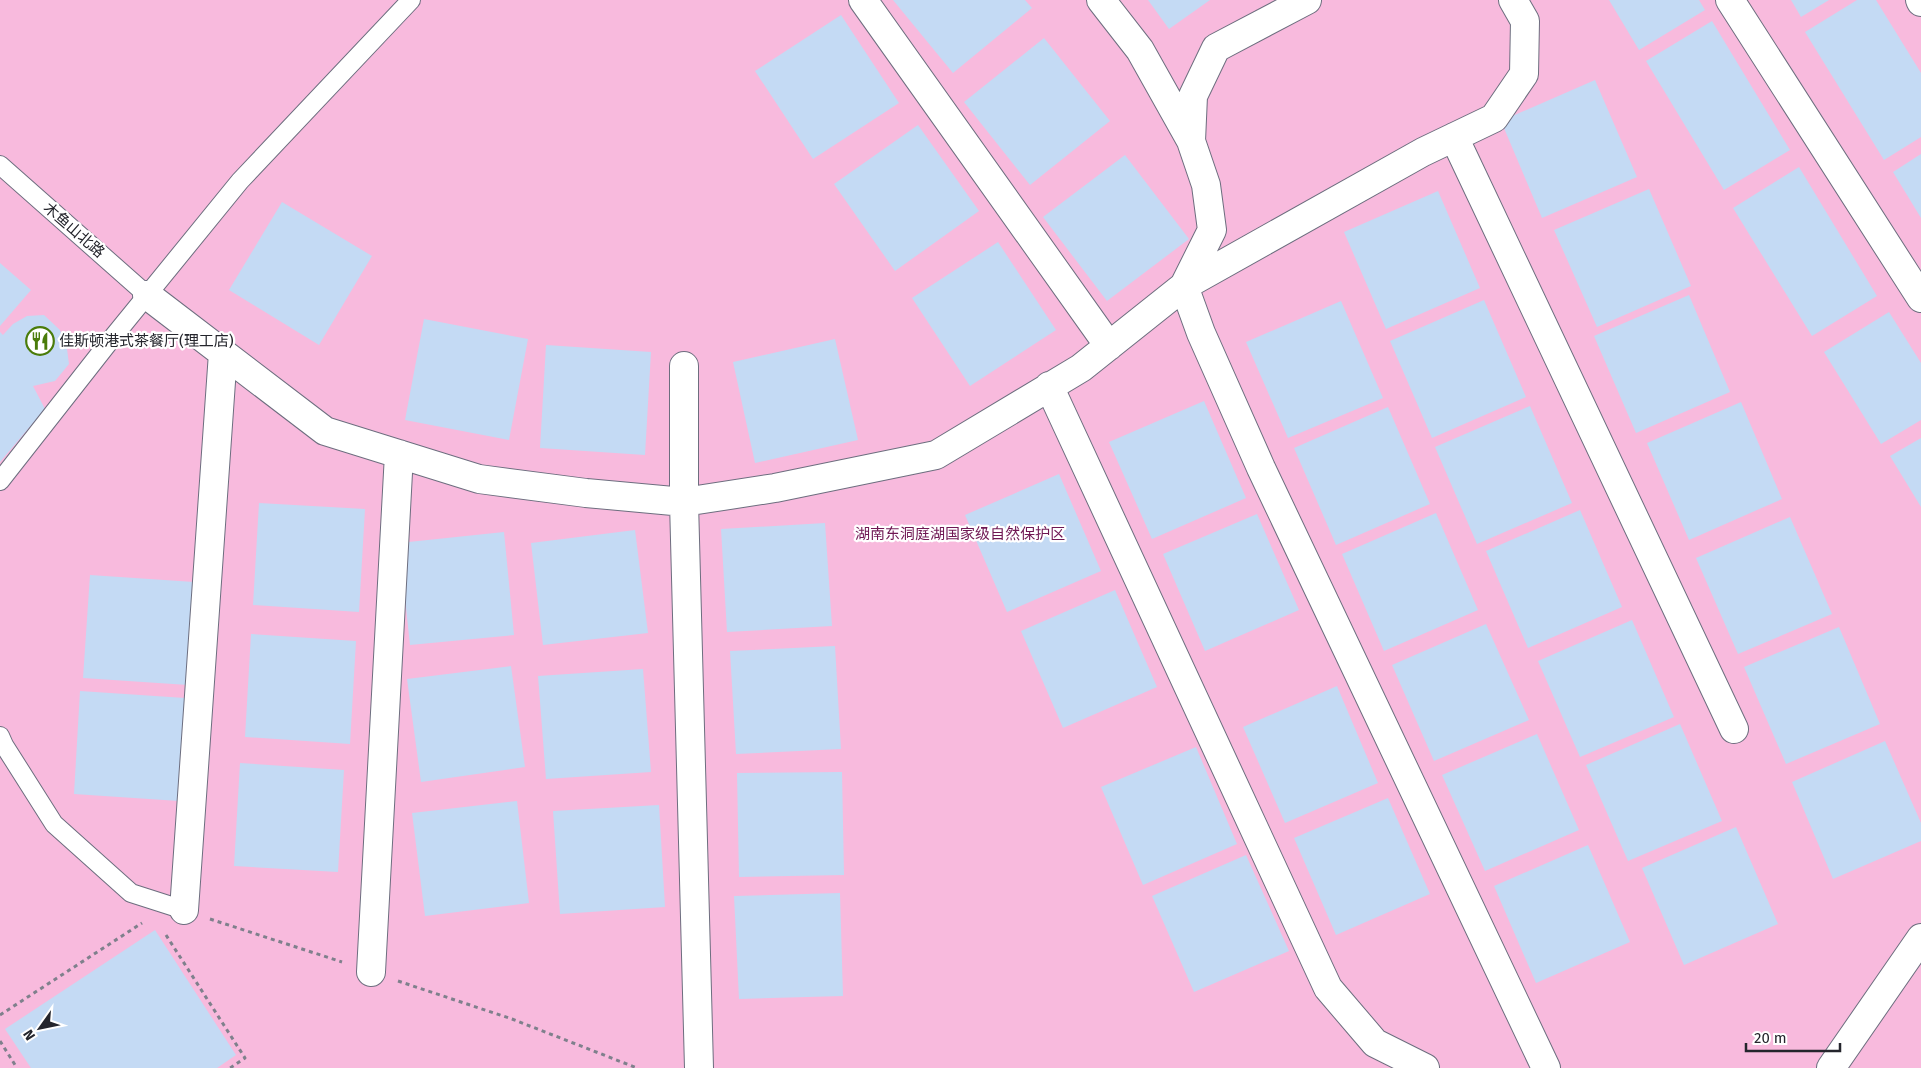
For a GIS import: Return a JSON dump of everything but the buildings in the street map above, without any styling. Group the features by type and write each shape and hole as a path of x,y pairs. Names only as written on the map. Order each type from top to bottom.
{"street":[{"path":"863,0 1109,346"},
{"path":"1101,0 1140,50 1191,141 1206,185 1212,230 1184,286 1201,333 1261,468 1546,1068"},
{"path":"1191,141 1193,96 1216,48 1307,0"},
{"path":"147,295 325,431 479,479 586,493 684,502 775,488 936,455 1080,368 1184,286 1423,152 1494,118 1524,74 1524,21 1514,0"},
{"path":"1730,0 1921,298"},
{"path":"1454,137 1734,729"},
{"path":"184,910 223,353"},
{"path":"684,366 684,502 698,1068"},
{"path":"1049,386 1328,988 1375,1043 1426,1068"},
{"path":"371,972 400,454"},
{"path":"1831,1068 1921,938"}],"lane":[{"path":"0,481 240,181 411,0"},
{"name":"木鱼山北路","path":"0,165 147,295"},
{"path":"0,736 54,824 132,893 184,910"}],"path":[{"path":"184,910 512,1019 637,1068"},
{"path":"0,1015 145,921"},
{"path":"164,933 245,1058 230,1068"},
{"path":"0,1042 17,1068"}],"green space":[{"name":"湖南东洞庭湖国家级自然保护区","path":"0,0 1921,0 1921,1068 0,1068"}],"place":[{"name":"佳斯顿港式茶餐厅(理工店)","path":"40,341"}]}
